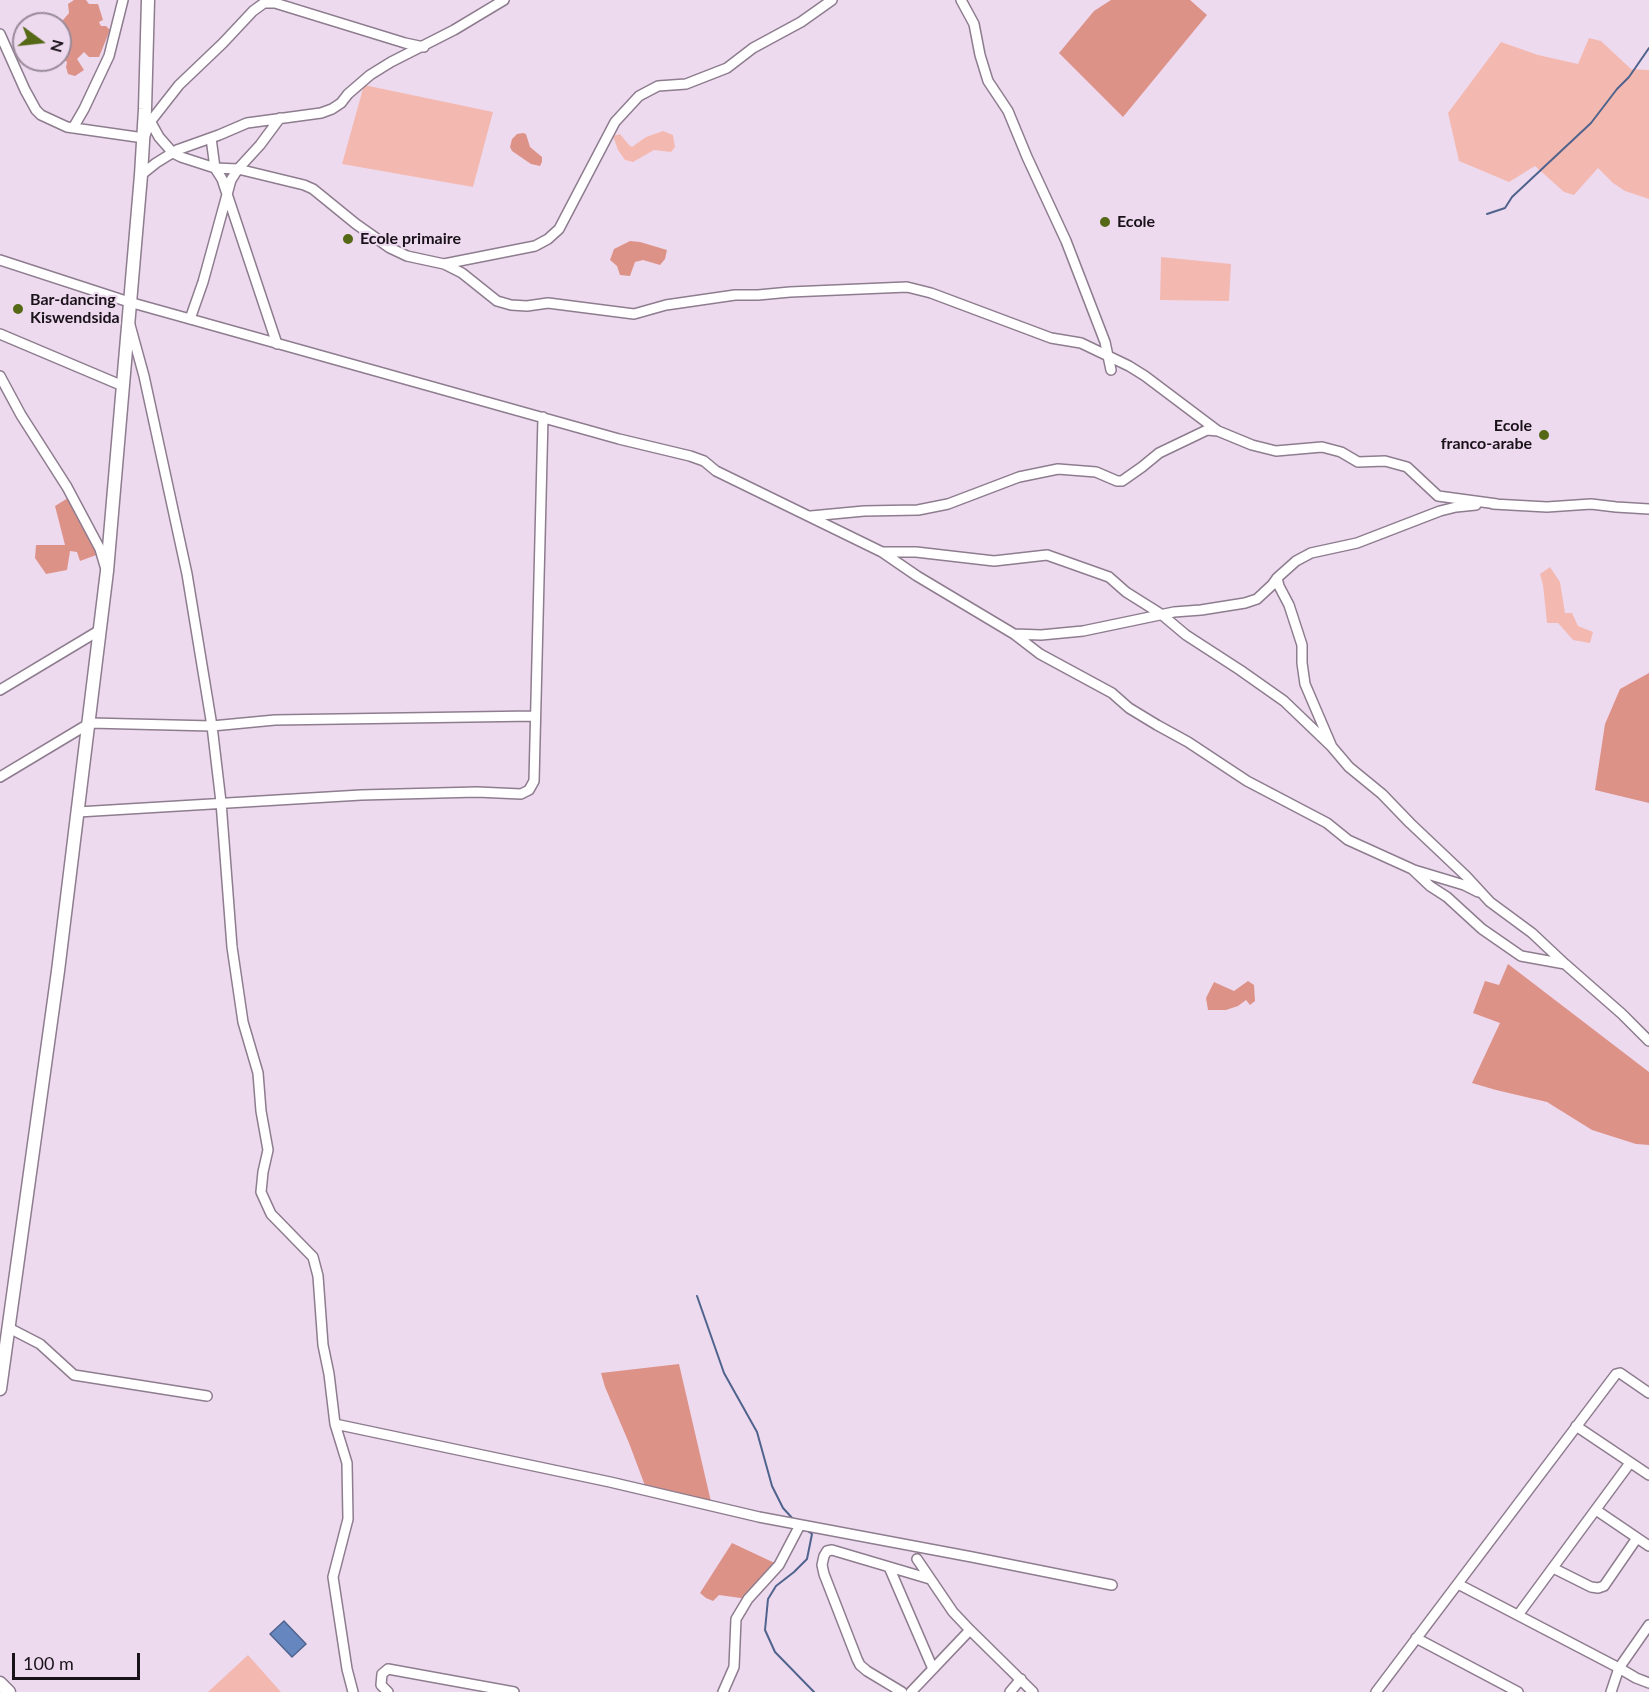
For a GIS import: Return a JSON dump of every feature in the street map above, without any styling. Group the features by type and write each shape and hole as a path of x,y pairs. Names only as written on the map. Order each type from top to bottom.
{"main road":[{"path":"0,1389 45,1069 90,723 107,571 144,138 148,0"},
{"path":"0,1683 9,1692"}],"street":[{"path":"73,128 109,56 123,0"},
{"path":"141,175 173,153 247,123 321,113 332,109 370,75 504,0"},
{"path":"444,264 535,246 548,239 558,229 615,122 639,96 658,86 686,84 728,68 753,48 801,22 832,0"},
{"path":"961,0 974,24 988,81 1008,111 1066,241 1105,342 1111,370"},
{"path":"0,34 24,90 41,115 73,128 144,138 150,122 179,85 253,11 264,3 275,3 387,38 424,46"},
{"path":"145,109 159,137 173,153 181,158 215,168 238,169 313,189 390,248 407,256 444,264 462,273 497,301 511,305 527,306 548,303 634,314 666,305 735,295 758,296 790,292 907,287 931,293 1051,338 1081,344 1130,366 1218,431 1252,445 1276,451 1322,447 1341,452 1358,462 1385,461 1407,467 1438,496 1497,504 1547,507 1591,504 1649,509"},
{"path":"190,320 231,180 280,118"},
{"path":"211,138 215,168 228,193 277,344"},
{"path":"0,260 190,320 704,461 716,471 882,552 917,576 1014,634 1040,654 1112,693 1157,725 1188,742 1247,781 1327,823 1348,840 1412,869 1464,885 1483,894"},
{"path":"128,319 144,376 187,574 213,726 232,947 243,1022 258,1073 261,1111 268,1150 261,1192 271,1214 313,1257 318,1276 323,1345 335,1424 347,1463 348,1519 333,1577 347,1670 353,1692"},
{"path":"0,334 123,386"},
{"path":"0,376 21,415 67,487 100,549 107,571"},
{"path":"78,812 221,802 407,794 477,792 521,795 529,790 534,781 543,417"},
{"path":"810,516 864,511 918,510 948,504 1019,477 1058,469 1096,472 1122,481 1160,453 1207,430 1218,431"},
{"path":"1014,634 1041,635 1083,631 1161,614 1245,603 1257,599 1296,561 1311,554 1357,543 1440,511 1456,507 1497,504"},
{"path":"882,552 916,552 994,561 1047,555 1109,577 1126,592 1284,701 1332,747 1349,767 1382,794 1490,902 1532,933 1649,1041"},
{"path":"1277,578 1289,605 1302,645 1305,684 1332,747"},
{"path":"0,690 100,630"},
{"path":"0,777 90,723 213,726 284,720 534,716"},
{"path":"1412,869 1482,929 1521,956 1565,964"},
{"path":"9,1328 40,1344 74,1375 207,1396"},
{"path":"1376,1692 1616,1374 1620,1373 1649,1393"},
{"path":"335,1424 610,1482 759,1517 1112,1585"},
{"path":"1576,1426 1649,1475"},
{"path":"1518,1615 1630,1463"},
{"path":"1596,1509 1649,1546"},
{"path":"723,1692 734,1667 736,1619 748,1599 779,1565 800,1525"},
{"path":"1553,1568 1591,1587 1604,1586 1637,1538"},
{"path":"902,1692 860,1665 856,1659 822,1565 824,1556 827,1551 832,1550 930,1579"},
{"path":"917,1559 953,1612 1033,1692"},
{"path":"889,1567 933,1669"},
{"path":"1458,1584 1649,1683"},
{"path":"1611,1692 1619,1668 1649,1625"},
{"path":"911,1692 970,1630"},
{"path":"1416,1638 1518,1692"},
{"path":"388,1692 381,1685 382,1674 388,1668 514,1692"},
{"path":"1010,1692 1021,1679"},
{"path":"470,1684 477,1692"}],"shaded area":[{"path":"74,0 86,0 89,4 98,4 103,20 99,22 101,26 106,26 110,30 99,57 89,57 84,52 77,59 84,70 75,76 67,72 72,72 72,12 69,12 68,4"},
{"path":"1111,0 1190,0 1207,15 1123,117 1059,53 1094,11"},
{"path":"1589,38 1601,41 1631,69 1649,70 1649,199 1625,191 1598,168 1574,195 1564,192 1535,166 1509,182 1459,161 1448,113 1501,42 1538,55 1578,64"},
{"path":"364,85 493,112 473,187 342,164"},
{"path":"663,131 673,135 675,147 671,152 654,150 633,162 625,160 613,136 620,134 632,147 646,137"},
{"path":"517,134 526,134 530,147 542,157 540,166 531,164 512,151 510,147 512,139"},
{"path":"630,241 667,250 665,259 660,265 643,260 635,262 630,276 620,275 617,266 610,260 614,249"},
{"path":"1161,257 1231,264 1229,301 1160,300"},
{"path":"68,498 99,554 80,561 77,552 70,551 67,570 46,574 35,558 36,545 65,545 55,506"},
{"path":"1550,567 1560,582 1565,613 1572,613 1578,626 1593,632 1590,643 1573,640 1558,623 1547,623 1540,574"},
{"path":"1649,673 1649,803 1595,790 1605,724 1620,689"},
{"path":"1508,964 1649,1072 1649,1145 1636,1144 1592,1130 1547,1102 1472,1083 1500,1023 1473,1013 1485,981 1499,985"},
{"path":"1248,981 1254,985 1255,1001 1250,1005 1246,1000 1226,1010 1208,1010 1206,998 1214,982 1234,991"},
{"path":"679,1364 712,1506 647,1491 601,1373"},
{"path":"732,1543 779,1565 748,1599 719,1595 713,1601 700,1593"},
{"path":"248,1655 281,1692 208,1692"}],"water":[{"path":"284,1621 306,1644 292,1657 270,1634"}],"waterway":[{"path":"1487,214 1505,208 1512,197 1591,123 1629,77 1649,48"},
{"path":"697,1296 724,1373 757,1432 772,1486 783,1508 794,1520"},
{"path":"805,1529 812,1534 807,1559 776,1586 768,1599 765,1630 775,1652 814,1692"}],"place":[{"name":"Ecole","path":"1105,222"},
{"name":"Ecole primaire","path":"348,239"},
{"name":"Bar-dancing Kiswendsida","path":"18,309"},
{"name":"Ecole franco-arabe","path":"1544,435"}]}
